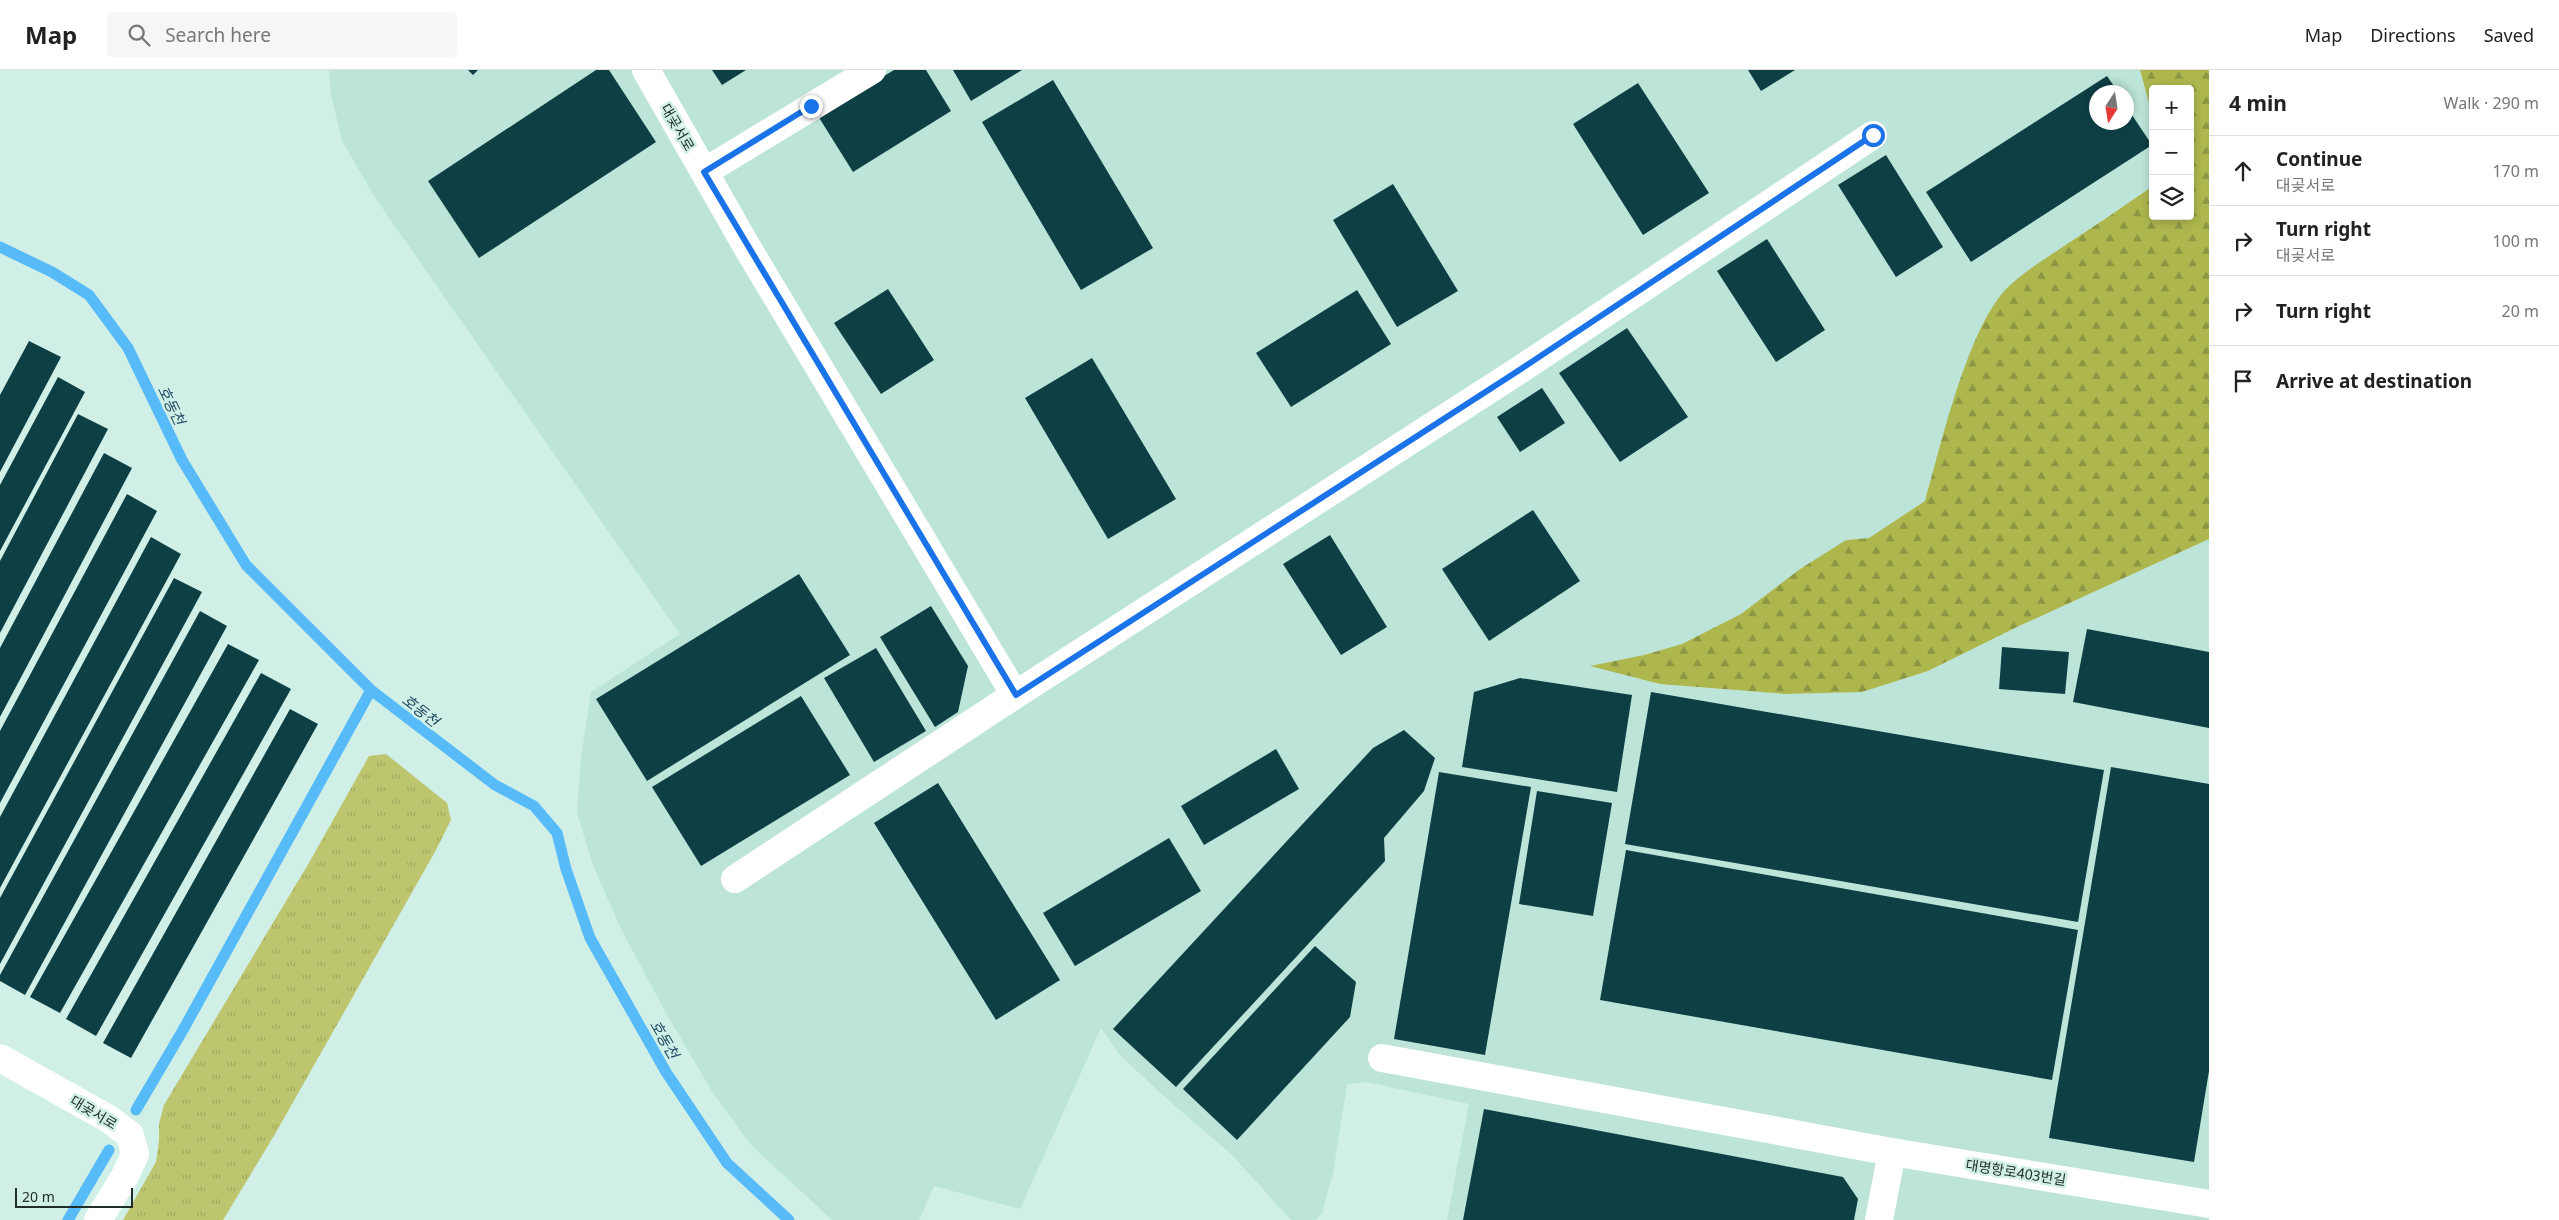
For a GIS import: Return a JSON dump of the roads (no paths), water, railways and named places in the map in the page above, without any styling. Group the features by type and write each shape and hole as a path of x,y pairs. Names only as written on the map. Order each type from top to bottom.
{"street":[{"name":"대곶서로","path":"646,70 704,172 1016,695"},
{"path":"704,172 872,70"},
{"path":"735,878 1521,369 1873,135"},
{"name":"대곶서로","path":"0,1058 109,1119 130,1135 135,1154 125,1176 98,1220"},
{"name":"대명항로403번길","path":"1382,1058 1892,1152 2209,1204"},
{"path":"1879,1220 1892,1152"}],"waterway":[{"name":"호동천","path":"0,247 52,272 89,295 128,348 182,460 246,565 371,690 495,785 534,806 557,833 566,869 590,938 666,1072 727,1163 789,1220"},
{"path":"136,1110 183,1030 371,690"},
{"path":"68,1220 109,1150"}]}
